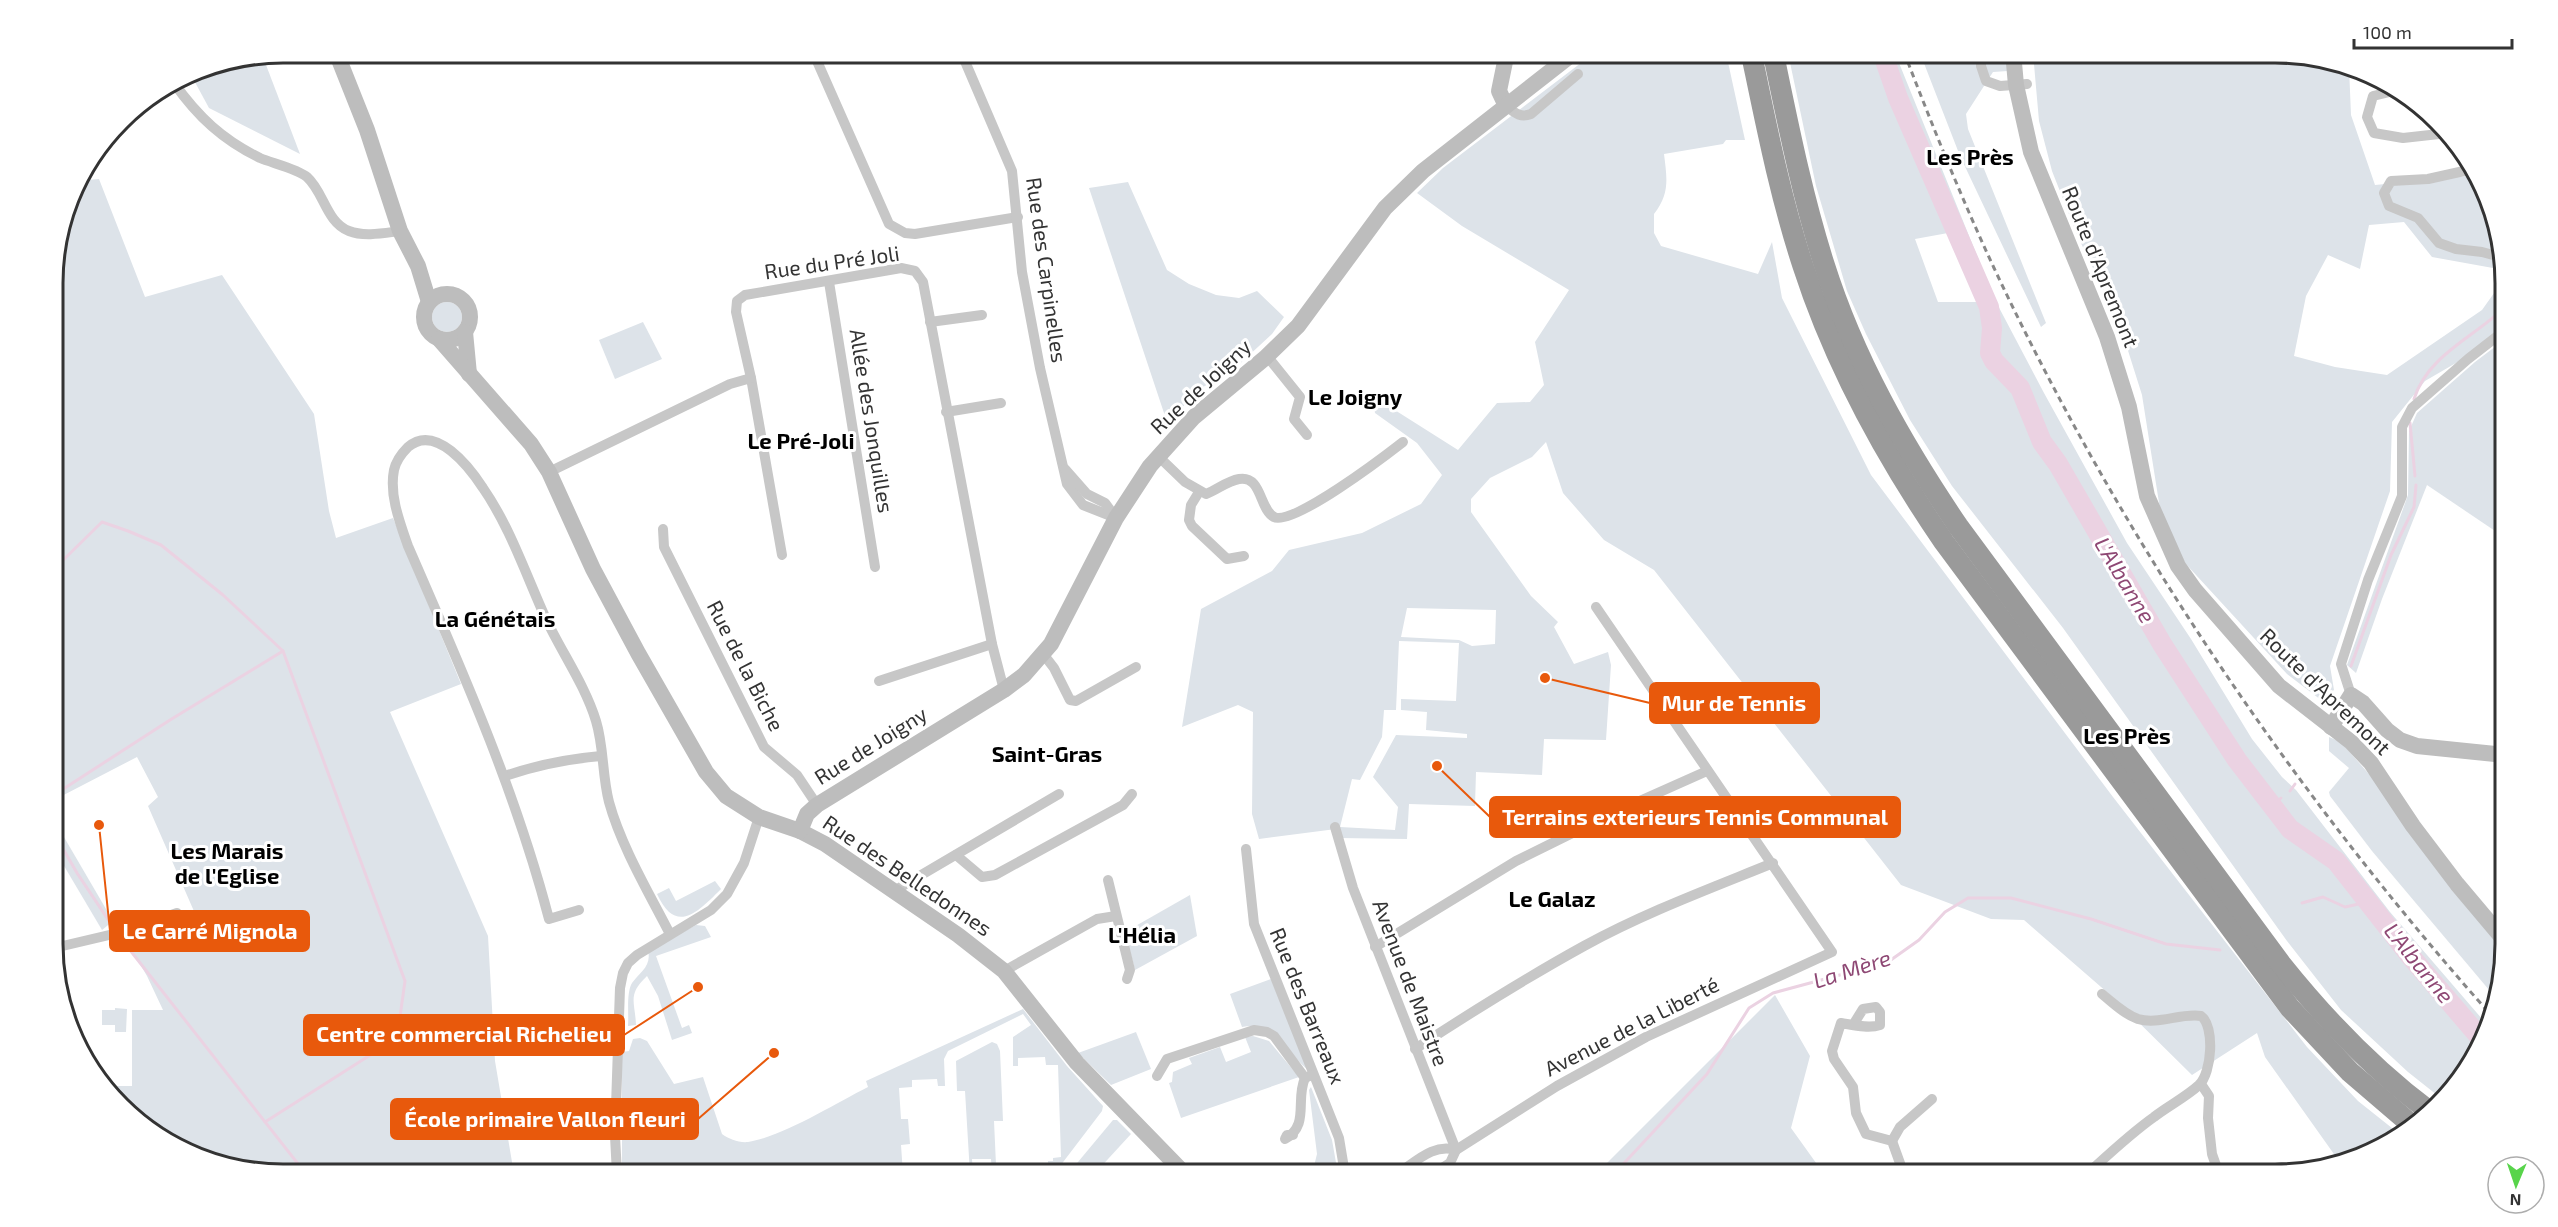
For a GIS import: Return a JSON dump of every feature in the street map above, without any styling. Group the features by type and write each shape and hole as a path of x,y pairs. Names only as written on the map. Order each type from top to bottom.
{"highway":[{"path":"1753,63 1778,177 1802,265 1830,341 1895,468 1956,559 2276,990 2320,1043 2350,1072 2407,1120"},
{"path":"1775,63 1798,172 1824,266 1870,378 1909,451 1977,552 2294,979 2363,1056 2423,1107"}],"main road":[{"path":"340,63 367,130 399,230 418,266 429,302"},
{"path":"1505,63 1499,91 1506,106"},
{"name":"Rue de Joigny","path":"800,831 807,813 817,805 1004,690 1024,675 1044,655 1069,612 1116,518 1159,457 1194,417 1267,356 1298,326 1385,208 1423,171 1561,63"},
{"name":"Route d'Apremont","path":"2016,63 2047,175 2118,334 2139,406 2153,494 2162,531 2186,577 2279,686 2351,742 2371,763 2426,842 2495,928"},
{"name":"Route d'Apremont","path":"2022,85 2023,63"},
{"path":"418,266 464,301 470,315 470,323 465,332 453,340 439,339 432,335 424,324 425,310 429,302 442,294 457,296"},
{"path":"465,332 469,374"},
{"name":"Rue des Belledonnes","path":"439,339 531,444 549,472 593,569 706,772 726,796 759,817 800,831 825,844 1004,971 1077,1063 1175,1164"},
{"path":"2331,726 2351,695 2363,703 2387,730 2400,740 2417,746 2495,754"}],"street":[{"path":"818,63 889,224 905,233 915,234 1018,218"},
{"name":"Rue des Carpinelles","path":"966,63 1012,171 1022,272 1040,368 1063,466 1087,494 1105,503 1116,518"},
{"path":"1981,63 1986,81 2000,86 2022,85"},
{"path":"1506,106 1524,117 1531,114 1578,74"},
{"path":"179,90 188,103 225,140 260,158 307,177 337,224 350,232 358,233 399,230"},
{"path":"2385,93 2373,96 2367,117 2374,133 2403,138 2437,134"},
{"path":"2464,171 2428,179 2391,181 2384,193 2389,206 2418,219 2439,243 2456,249 2493,255"},
{"name":"Rue du Pré Joli","path":"750,378 736,312 737,301 745,295 901,268 915,271 923,282 992,644 1004,690"},
{"name":"Allée des Jonquilles","path":"829,282 875,567"},
{"path":"930,322 982,315"},
{"path":"2351,695 2340,664 2368,580 2402,496 2402,427 2412,408 2495,338"},
{"path":"1267,356 1300,397 1294,419 1307,435"},
{"path":"549,472 730,384 750,378 782,555"},
{"path":"946,412 1001,403"},
{"path":"579,910 549,919 538,876 505,776 408,546 399,518 394,471 404,452 412,444 431,442 450,449 466,465 496,506 547,620 585,694 596,723 603,773 616,824 670,934"},
{"path":"1159,457 1199,492 1206,494 1240,478 1248,479 1254,484 1269,512 1274,517 1281,518 1320,500 1371,468 1402,442"},
{"path":"1199,492 1189,513 1192,526 1227,559 1244,556"},
{"name":"Rue de la Biche","path":"663,529 664,547 764,747 797,775 817,805"},
{"path":"1415,1048 1501,994 1585,946 1680,900 1773,863 1707,771 1596,607"},
{"path":"879,681 992,644"},
{"path":"1044,655 1054,668 1070,700 1076,701 1136,667"},
{"path":"505,776 545,764 601,756"},
{"path":"1375,947 1515,861 1615,812 1707,771"},
{"path":"894,891 1059,794"},
{"path":"956,855 982,877 995,875 1122,805 1132,794"},
{"path":"618,1164 616,1108 621,981 632,960 711,910 727,894 744,863 759,817"},
{"name":"Avenue de Maistre","path":"1335,826 1353,888 1375,947 1456,1150"},
{"name":"Rue des Barreaux","path":"1246,849 1254,924 1309,1077 1340,1138 1344,1164"},
{"name":"Avenue de la Liberté","path":"1448,1164 1456,1150 1557,1086 1646,1037 1832,952 1773,863"},
{"path":"1108,880 1130,970 1127,979"},
{"path":"63,946 122,932 177,913"},
{"path":"1004,971 1097,919 1116,916"},
{"path":"2098,1164 2151,1118 2201,1084 2207,1069 2210,1037 2209,1027 2204,1018 2192,1015 2148,1021 2137,1019 2102,994"},
{"path":"1853,1025 1841,1023 1832,1051 1834,1059 1853,1087 1856,1113 1866,1134 1892,1141"},
{"path":"1157,1076 1167,1059 1254,1030 1267,1032 1279,1041 1309,1077 1302,1085 1299,1127 1293,1135"},
{"path":"2201,1084 2209,1096 2208,1118 2212,1154 2216,1164"},
{"path":"1899,1164 1892,1141 1900,1126 1932,1099"},
{"name":"Avenue de la Liberté","path":"1412,1164 1433,1150 1446,1147 1456,1150"}],"shaded area":[{"path":"265,63 300,154 209,108 195,82 240,67"},
{"path":"1581,63 1728,63 1745,140 1726,140 1723,144 1664,154 1665,193 1654,214 1654,233 1661,246 1758,274 1772,242 1782,298 1871,475 2113,797 2307,1047 2358,1101 2393,1129 2359,1147 2335,1155 2265,1057 2257,1033 2192,1075 2116,1000 2024,920 1991,919 1901,885 1654,570 1604,540 1563,493 1546,442 1532,457 1490,478 1471,499 1471,512 1531,596 1558,622 1554,627 1574,664 1608,652 1611,665 1606,740 1544,739 1542,775 1476,772 1475,806 1409,804 1407,839 1339,838 1336,829 1259,839 1252,814 1253,712 1238,705 1182,727 1201,609 1272,571 1289,550 1362,533 1421,504 1442,475 1417,443 1375,413 1372,398 1458,450 1497,403 1530,402 1544,385 1535,342 1569,290 1462,226 1417,193 1443,168","holes":["1407,608 1496,610 1495,644 1472,646 1459,640 1401,637","1399,641 1459,643 1456,701 1401,699 1401,710 1427,712 1426,730 1467,734 1467,738 1396,735 1373,777 1398,807 1395,830 1340,827 1352,779 1360,780 1382,737 1384,710 1396,710"]},
{"path":"1790,63 1899,63 1995,300 2127,543 2191,639 2252,739 2282,777 2296,790 2390,912 2482,1018 2458,1066 2436,1094 2408,1072 2341,1010 2287,941 2063,628 1952,486 1910,420 1847,291 1816,186","holes":["1948,233 1979,302 1938,302 1915,239"]},
{"path":"1924,63 2008,63 2008,71 1993,72 1966,114 1968,129 2046,323 2041,327 1960,156"},
{"path":"2034,63 2289,63 2318,67 2349,76 2351,115 2375,185 2467,176 2472,186 2491,240 2495,268 2432,257 2404,222 2369,225 2360,269 2328,255 2306,296 2294,356 2335,367 2387,375 2482,310 2495,292 2495,340 2425,381 2392,422 2390,491 2330,666 2334,690 2321,700 2287,674 2185,563 2160,509 2142,395 2119,322 2078,237 2052,171 2039,121"},
{"path":"99,179 145,297 222,275 314,414 329,511 336,538 393,518 461,684 390,712 488,936 495,1061 512,1164 269,1164 240,1160 199,1147 161,1127 127,1100 116,1086 132,1086 132,1010 163,1010 130,947 200,925 148,806 158,797 137,757 63,795 63,269 67,240 75,212 89,180"},
{"path":"1128,182 1167,270 1189,284 1216,295 1239,298 1257,291 1284,317 1272,334 1232,371 1203,387 1167,422 1089,188"},
{"path":"447,302 458,306 462,317 458,328 447,332 436,328 432,317 436,306"},
{"path":"643,322 662,359 615,379 599,340"},
{"path":"2495,347 2495,531 2427,485 2382,599 2356,673 2347,665 2408,495 2409,431 2417,413"},
{"path":"2329,737 2341,742 2388,796 2495,936 2495,958 2490,991 2372,851 2330,796 2329,792 2349,768 2329,751"},
{"path":"63,835 113,921 102,930 63,864"},
{"path":"715,881 721,889 704,906 687,916 679,917 672,914 664,907 657,894 669,888 676,901"},
{"path":"1190,895 1197,936 1135,970 1125,932"},
{"path":"696,925 705,926 711,937 656,956 682,1028 689,1025 692,1033 672,1040 658,996 647,976 634,994 636,1025 628,1026 630,987 647,965 648,951"},
{"path":"1271,979 1308,1070 1273,1033 1254,1026 1242,1027 1230,994"},
{"path":"1775,995 1810,1056 1791,1128 1817,1164 1606,1164"},
{"path":"115,1008 127,1009 126,1032 115,1032 115,1025 102,1025 102,1010 115,1010"},
{"path":"1023,1009 1067,1066 1103,1106 1102,1111 1062,1164 1048,1164 1048,1161 1053,1161 1053,1158 1061,1157 1058,1065 1046,1065 1045,1057 1018,1058 1018,1066 1013,1066 1013,1037 1031,1025 1023,1014 948,1051 944,1059 945,1086 938,1086 937,1079 912,1080 912,1087 899,1088 901,1119 908,1119 910,1144 901,1145 902,1164 622,1164 622,1052 629,1051 633,1039 640,1038 647,1041 674,1084 703,1077 722,1134 741,1142 762,1139 809,1119 868,1087 866,1081"},
{"path":"1136,1032 1151,1069 1111,1085 1078,1053"},
{"path":"1253,1036 1269,1041 1299,1077 1181,1118 1169,1083 1172,1082 1173,1072 1192,1064 1189,1058 1220,1047 1226,1062 1251,1052 1245,1037"},
{"path":"992,1042 997,1044 1000,1051 1003,1121 994,1121 996,1164 991,1164 991,1159 972,1159 972,1164 969,1164 965,1091 957,1091 956,1061"},
{"path":"1311,1087 1332,1140 1336,1164 1314,1164 1317,1154 1309,1090"},
{"path":"1113,1120 1117,1120 1131,1134 1103,1164 1076,1164"}],"waterway":[{"name":"L'Albanne","path":"1886,63 1898,98 1989,307 1992,328 1990,353 1994,361 2020,388 2042,442 2058,464 2162,644 2237,760 2290,829 2336,861 2412,958 2476,1033"},
{"path":"2414,399 2430,370 2440,359 2495,316"},
{"path":"2410,423 2415,476"},
{"path":"2351,666 2391,555 2414,507 2416,485"},
{"path":"63,560 102,522 128,531 161,545 223,595 283,651 405,981 397,1038 265,1122"},
{"path":"63,789 283,651"},
{"path":"2290,791 2295,784"},
{"path":"2272,806 2281,798"},
{"path":"63,849 109,921"},
{"path":"2302,903 2323,897 2345,907 2368,902"},
{"name":"La Mère","path":"1623,1164 1707,1074 1749,1008 1773,993 1888,962 1919,940 1945,912 1968,898 2011,898 2091,919 2166,944 2220,950"},
{"path":"126,945 298,1164"}],"railway":[{"path":"1908,63 1947,161 1994,268 2044,369 2155,565 2216,660 2280,752 2347,842 2485,1008"}],"place":[{"name":"Mur de Tennis","path":"1545,678"},
{"name":"Terrains exterieurs Tennis Communal","path":"1437,766"},
{"name":"Le Carré Mignola","path":"99,825"},
{"name":"Centre commercial Richelieu","path":"698,987"},
{"name":"École primaire Vallon fleuri","path":"774,1053"}],"district":[{"name":"Les Près","path":"1970,157"},
{"name":"Le Joigny","path":"1355,397"},
{"name":"Le Pré-Joli","path":"801,441"},
{"name":"La Génétais","path":"495,619"},
{"name":"Les Près","path":"2127,736"},
{"name":"Saint-Gras","path":"1047,754"},
{"name":"Les Marais de l'Eglise","path":"227,864"},
{"name":"Le Galaz","path":"1552,899"},
{"name":"L'Hélia","path":"1142,935"}]}
